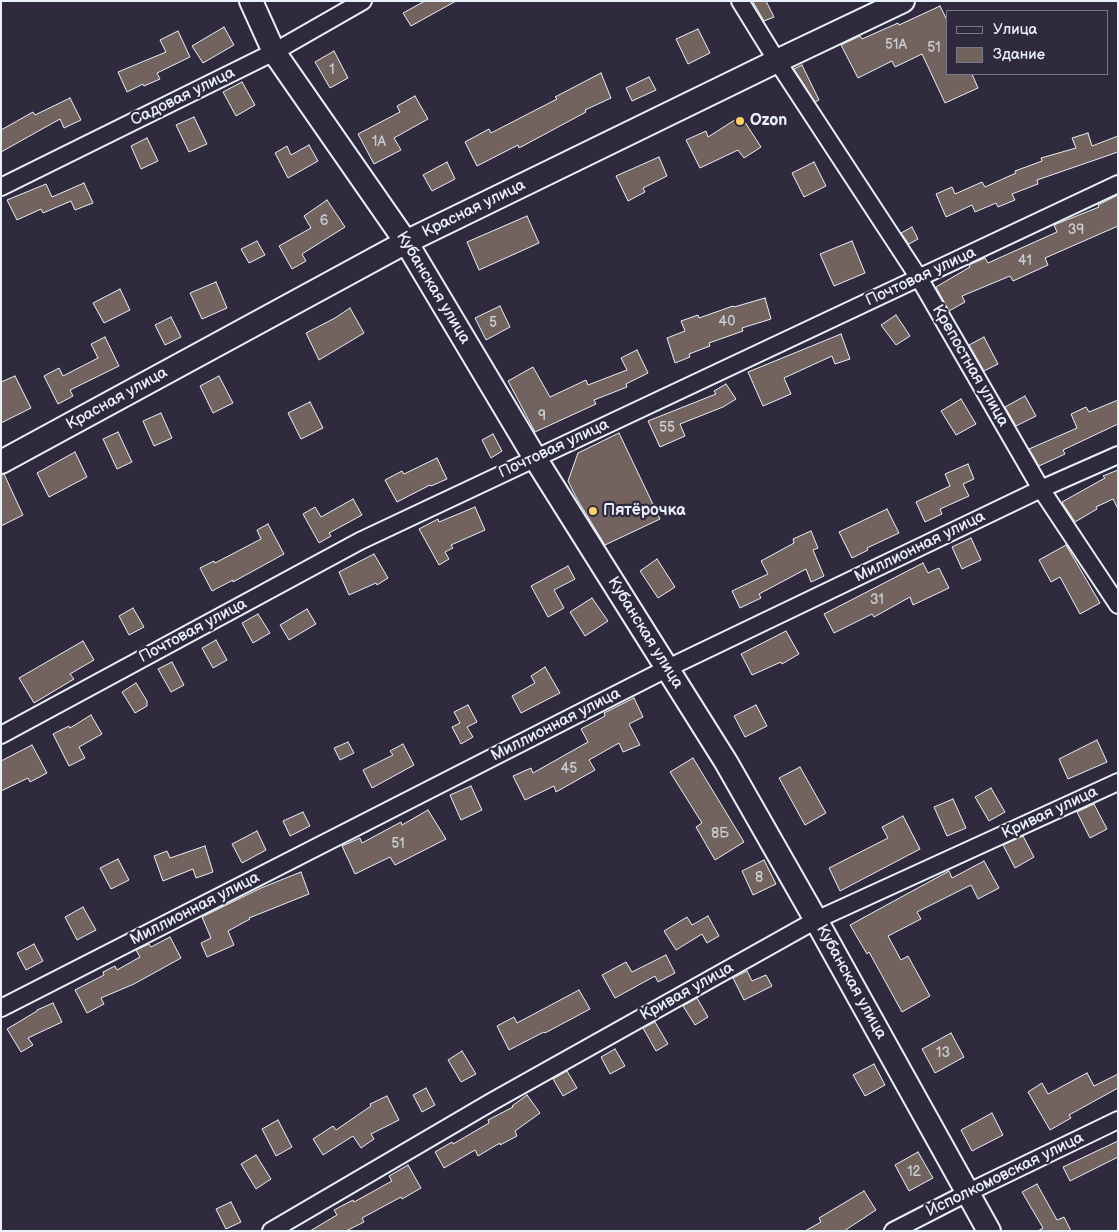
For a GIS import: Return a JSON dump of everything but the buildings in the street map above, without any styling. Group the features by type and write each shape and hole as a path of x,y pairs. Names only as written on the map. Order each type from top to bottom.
{"main road":[{"name":"Кубанская улица","path":"251,1 274,52 406,242 535,458 730,770 969,1192 989,1231"},
{"name":"Красная улица","path":"1,462 406,242 903,1"}],"street":[{"name":"Садовая улица","path":"1,187 274,52 363,1"},
{"name":"Крепостная улица","path":"740,1 919,278 1041,489 1118,605"},
{"name":"Почтовая улица","path":"1,735 360,541 1118,184"},
{"name":"Миллионная улица","path":"1,1008 668,668 1041,489 1118,455"},
{"name":"Кривая улица","path":"271,1231 493,1101 816,920 1118,782"},
{"name":"Исполкомовская улица","path":"893,1231 1118,1120"}],"place":[{"name":"Ozon","path":"740,121"},
{"name":"Пятёрочка","path":"593,511"}]}
